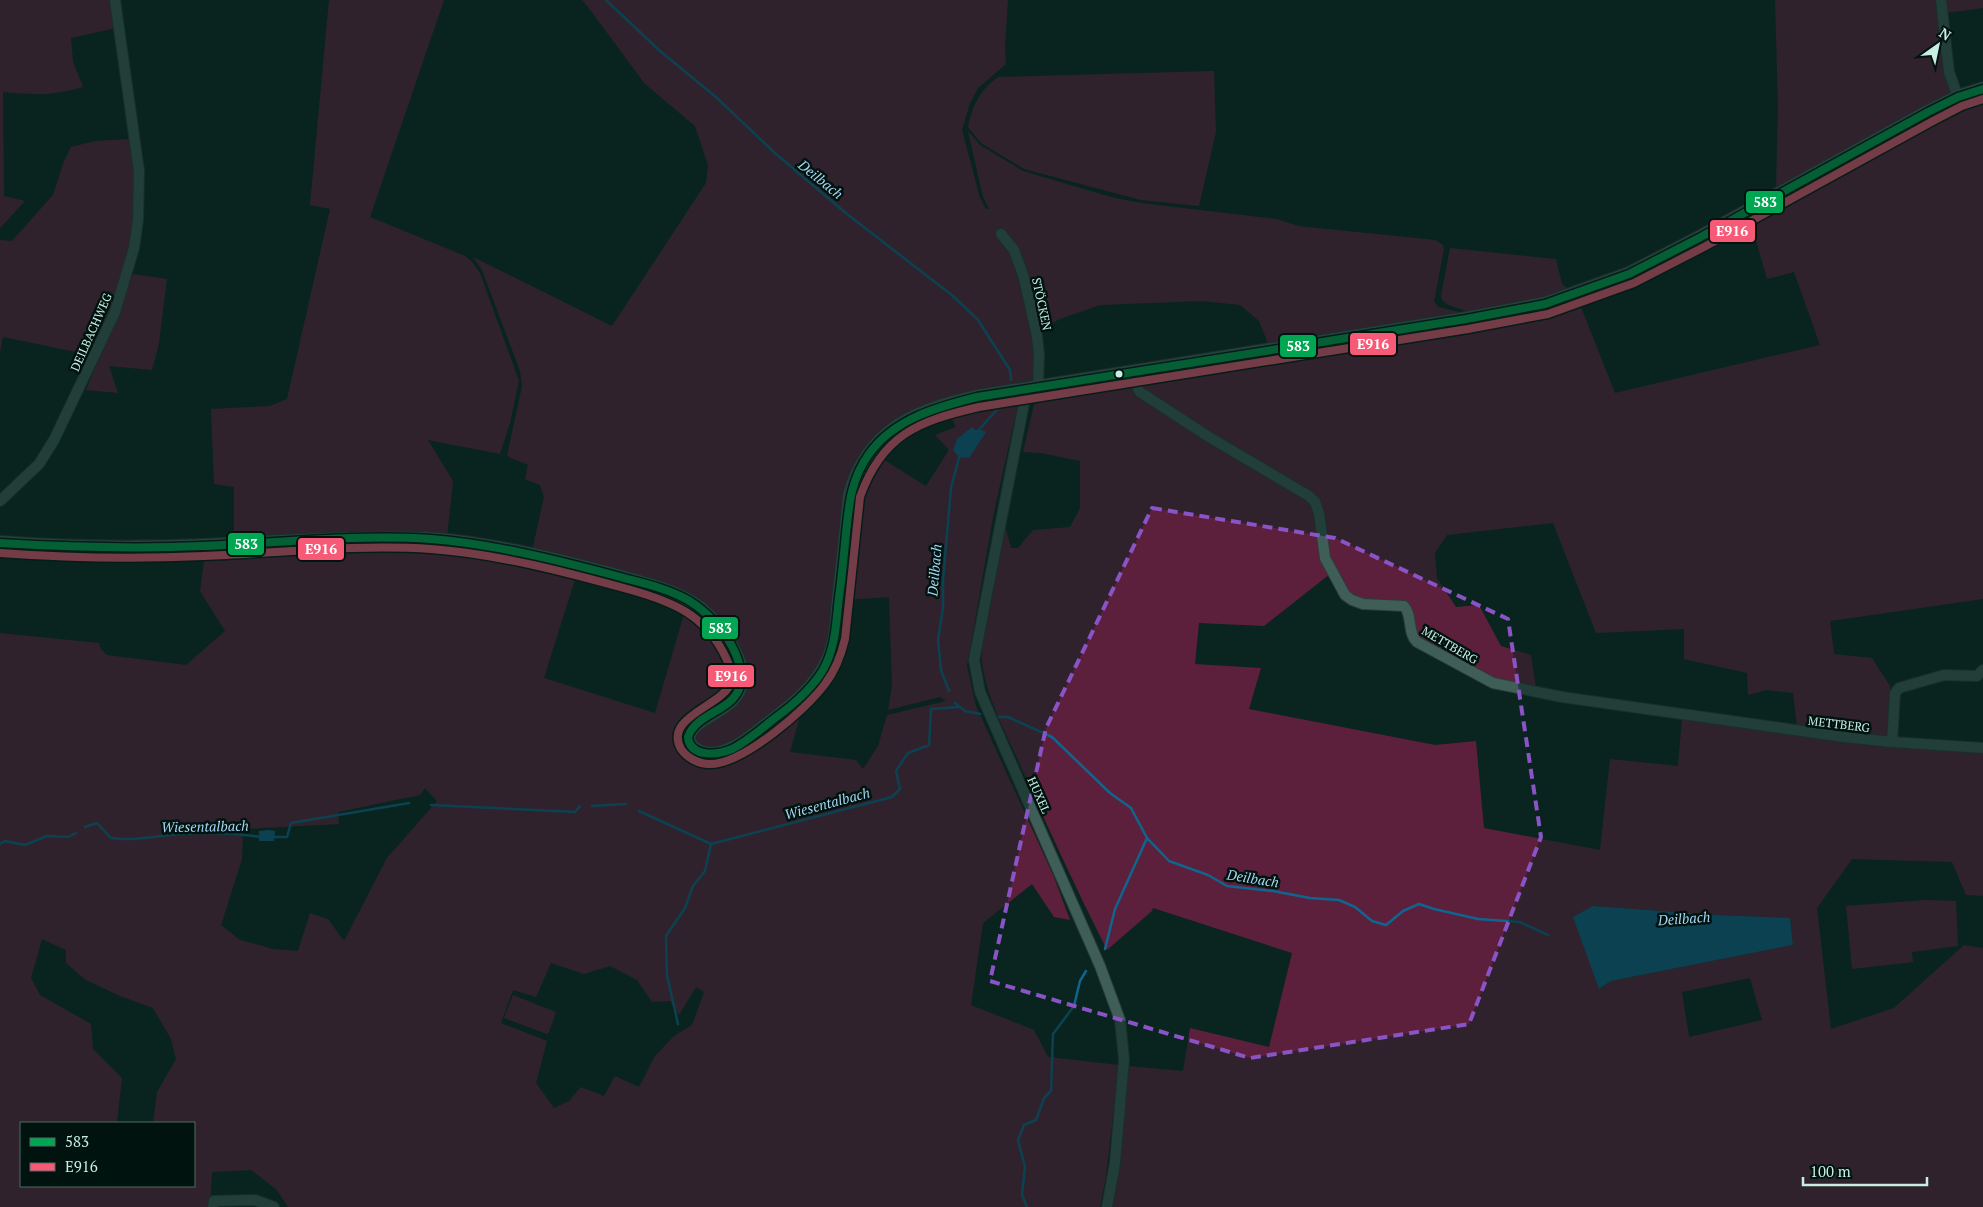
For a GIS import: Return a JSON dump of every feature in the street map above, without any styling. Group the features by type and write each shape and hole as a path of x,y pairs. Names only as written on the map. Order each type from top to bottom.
{"main road":[{"path":"0,543 108,548 194,547 327,540 441,540 505,550 637,582 680,596 693,603 719,629 736,656 741,680 739,689 724,707 696,725 690,732 689,740 691,746 698,752 708,754 719,753 741,744 790,706 811,686 828,660 836,632 850,495 864,459 880,440 902,423 927,410 977,396 1466,319 1554,301 1629,274 1699,238 1877,139 1958,97 1983,89"}],"street":[{"name":"DEILBACHWEG","path":"0,501 39,464 54,440 115,312 134,248 138,220 140,171 115,0"},
{"path":"1941,0 1949,72 1958,97"},
{"name":"STÖCKEN","path":"1001,234 1014,250 1024,278 1039,355 1033,387"},
{"name":"METTBERG","path":"1132,371 1140,392 1201,432 1309,496 1315,502 1319,513 1325,558 1345,594 1352,600 1363,604 1404,606 1407,610 1412,638 1487,680 1562,697 1807,732 1892,742 1983,748"},
{"name":"HUXEL","path":"1033,387 974,660 980,692 1100,966 1120,1020 1124,1059 1115,1162 1107,1207"},
{"path":"1892,742 1895,693 1899,688 1944,675 1977,676 1983,670"},
{"path":"214,1207 214,1201 255,1200 274,1207"}],"highlighted area":[{"path":"1152,508 1335,538 1508,619 1541,837 1469,1024 1250,1058 990,981 1046,728"}],"shaded area":[{"path":"0,0 111,0 116,28 71,38 73,62 83,87 43,94 3,92 4,196 25,201 0,228"},
{"path":"329,0 444,0 370,217 465,256 472,262 480,273 519,381 510,423 500,454 428,440 453,481 447,537 234,540 234,487 214,484 211,409 270,406 287,399 330,209 310,205"},
{"path":"582,0 1008,0 1005,47 1006,64 978,88 970,103 962,130 980,198 986,209 989,209 983,197 968,131 980,145 1023,171 1111,197 1141,203 1276,219 1298,226 1435,240 1443,245 1444,249 1434,301 1438,307 1459,312 1461,315 1269,346 1259,321 1240,305 1202,301 1100,305 1060,319 1037,331 1041,347 1032,381 880,433 853,467 845,493 829,647 817,669 791,699 728,746 714,749 701,747 695,740 698,730 744,685 713,614 532,551 544,497 540,485 525,479 528,465 507,456 522,386 520,371 482,270 473,257 612,326 706,183 708,165 695,126 645,84"},
{"path":"1775,0 1939,0 1953,92 1776,188 1778,106"},
{"path":"1945,0 1983,0 1983,8 1946,13"},
{"path":"1214,71 1216,132 1199,206 1141,200 1024,169 981,143 968,127 972,112 981,93 998,77"},
{"path":"1983,99 1983,599 1830,621 1834,654 1872,658 1890,686 1894,738 1797,727 1793,693 1767,690 1748,695 1747,673 1684,659 1684,629 1596,633 1553,523 1447,535 1435,553 1437,578 1456,607 1479,605 1501,646 1531,655 1536,688 1490,679 1414,635 1410,610 1363,601 1346,593 1327,558 1317,501 1142,391 1137,375 1577,297 1615,393 1820,345 1794,272 1767,279 1749,216 1893,138"},
{"path":"131,139 136,170 131,246 112,310 93,346 91,355 3,337 0,352 0,240 12,241 53,195 64,161 71,147 95,141"},
{"path":"1450,248 1556,259 1562,284 1570,291 1532,301 1468,313 1448,305 1442,300 1441,296"},
{"path":"133,274 167,279 159,343 152,370 109,366 118,393 86,390"},
{"path":"1132,378 1134,383 1314,503 1330,574 1264,626 1199,623 1195,664 1261,668 1249,709 1435,745 1476,741 1484,828 1600,850 1610,759 1678,766 1682,719 1843,740 1983,752 1983,896 1966,895 1952,862 1852,859 1817,908 1831,1029 1894,1008 1964,945 1983,948 1983,1207 1113,1207 1128,1066 1183,1071 1190,1028 1269,1047 1292,953 1153,908 1152,911 1107,950 1053,838 996,712 986,682 981,652 981,637 986,605 1005,526 1011,548 1018,548 1033,530 1070,527 1080,508 1080,461 1041,453 1023,452 1036,396","holes":["1593,906 1790,918 1793,945 1611,981 1600,989","1750,978 1762,1020 1689,1037 1682,992"]},
{"path":"1017,397 1018,404 994,512 967,666 976,706 1054,877 1070,920 1054,917 1032,884 983,923 971,1005 1034,1030 1048,1057 1119,1065 1106,1176 1100,1207 288,1207 277,1190 251,1170 212,1172 210,1207 0,1207 0,633 99,643 101,649 107,655 186,665 225,631 200,591 205,553 293,548 368,550 439,547 578,570 544,678 655,713 687,604 716,631 737,669 734,690 683,744 681,754 700,760 710,760 792,712 802,709 790,752 856,760 863,769 878,746 887,715 946,701 940,697 888,710 892,686 889,597 844,600 857,481 873,453 926,486 949,450 935,435 956,427 947,408","holes":["425,788 437,801 387,858 344,941 328,919 310,913 298,951 273,949 240,940 221,925 242,859 243,829 339,824 338,812 420,795","42,939 66,950 66,963 86,980 120,996 153,1008 171,1039 176,1059 157,1092 153,1122 195,1122 195,1187 20,1187 20,1122 117,1122 122,1078 93,1049 91,1024 40,995 31,978","551,963 584,974 610,966 637,980 652,1002 670,1001 679,1015 696,987 704,992 692,1025 674,1036 655,1056 639,1087 615,1076 604,1096 581,1087 569,1101 554,1108 536,1083 547,1041 501,1023 513,990 536,997"]},
{"path":"1925,900 1956,901 1958,946 1912,952 1913,962 1852,969 1846,906"},
{"path":"513,995 556,1012 547,1034 504,1018"}],"water":[{"path":"972,427 975,430 986,432 969,458 959,457 953,450 957,439"},
{"path":"259,831 275,831 274,841 259,841"},
{"path":"1593,906 1790,918 1793,945 1611,981 1599,989 1573,917"}],"waterway":[{"name":"Deilbach","path":"606,0 660,51 716,97 776,154 847,214 953,296 978,320 1010,370 1011,380"},
{"name":"Deilbach","path":"977,432 1001,405"},
{"name":"Deilbach","path":"949,691 941,670 938,640 943,608 943,581 951,488 960,454"},
{"name":"Deilbach","path":"955,703 965,711 980,714"},
{"name":"Wiesentalbach","path":"639,811 711,844 892,797 900,789 896,771 908,753 929,745 931,709 959,707"},
{"name":"Deilbach","path":"999,717 1008,717 1052,737 1110,793 1131,808 1147,838 1169,861 1208,875 1227,886 1273,891 1310,898 1339,900 1355,907 1372,921 1386,925 1403,911 1419,904 1478,919 1520,922 1548,935"},
{"name":"Wiesentalbach","path":"271,837 287,837 291,823 409,803"},
{"name":"Wiesentalbach","path":"592,806 626,804"},
{"name":"Wiesentalbach","path":"431,805 575,812 580,806"},
{"name":"Wiesentalbach","path":"85,827 97,823 111,838 120,839 200,833 261,837"},
{"name":"Wiesentalbach","path":"0,844 5,841 25,845 47,836 68,837 76,833"},
{"path":"1105,949 1115,909 1147,838"},
{"path":"678,1024 667,975 666,936 685,908 693,886 705,871 711,844"},
{"path":"1027,1207 1022,1195 1025,1167 1018,1140 1024,1125 1036,1120 1044,1098 1051,1091 1053,1034 1074,1006 1080,981 1086,971"}],"transit line":[{"name":"583","path":"0,543 152,547 345,538 431,539 477,544 523,553 651,585 679,595 707,614 724,633 736,654 741,677 739,688 734,697 727,704 700,721 688,737 690,744 699,752 719,753 732,749 744,742 788,708 807,691 823,670 831,652 835,634 848,512 858,473 869,454 879,442 904,423 917,416 977,397 1466,319 1545,304 1629,274 1699,238 1928,112 1958,97 1983,89"},
{"name":"E916","path":"0,553 76,557 153,558 346,548 431,549 507,559 631,590 674,605 687,612 709,631 718,643 729,664 731,671 730,684 725,692 686,720 680,728 678,738 681,749 694,760 709,764 723,762 755,746 789,721 816,695 832,674 840,657 845,639 860,497 879,459 891,445 920,425 957,412 979,407 1468,329 1548,314 1634,283 1704,247 1933,121 1962,106 1983,99"}]}
